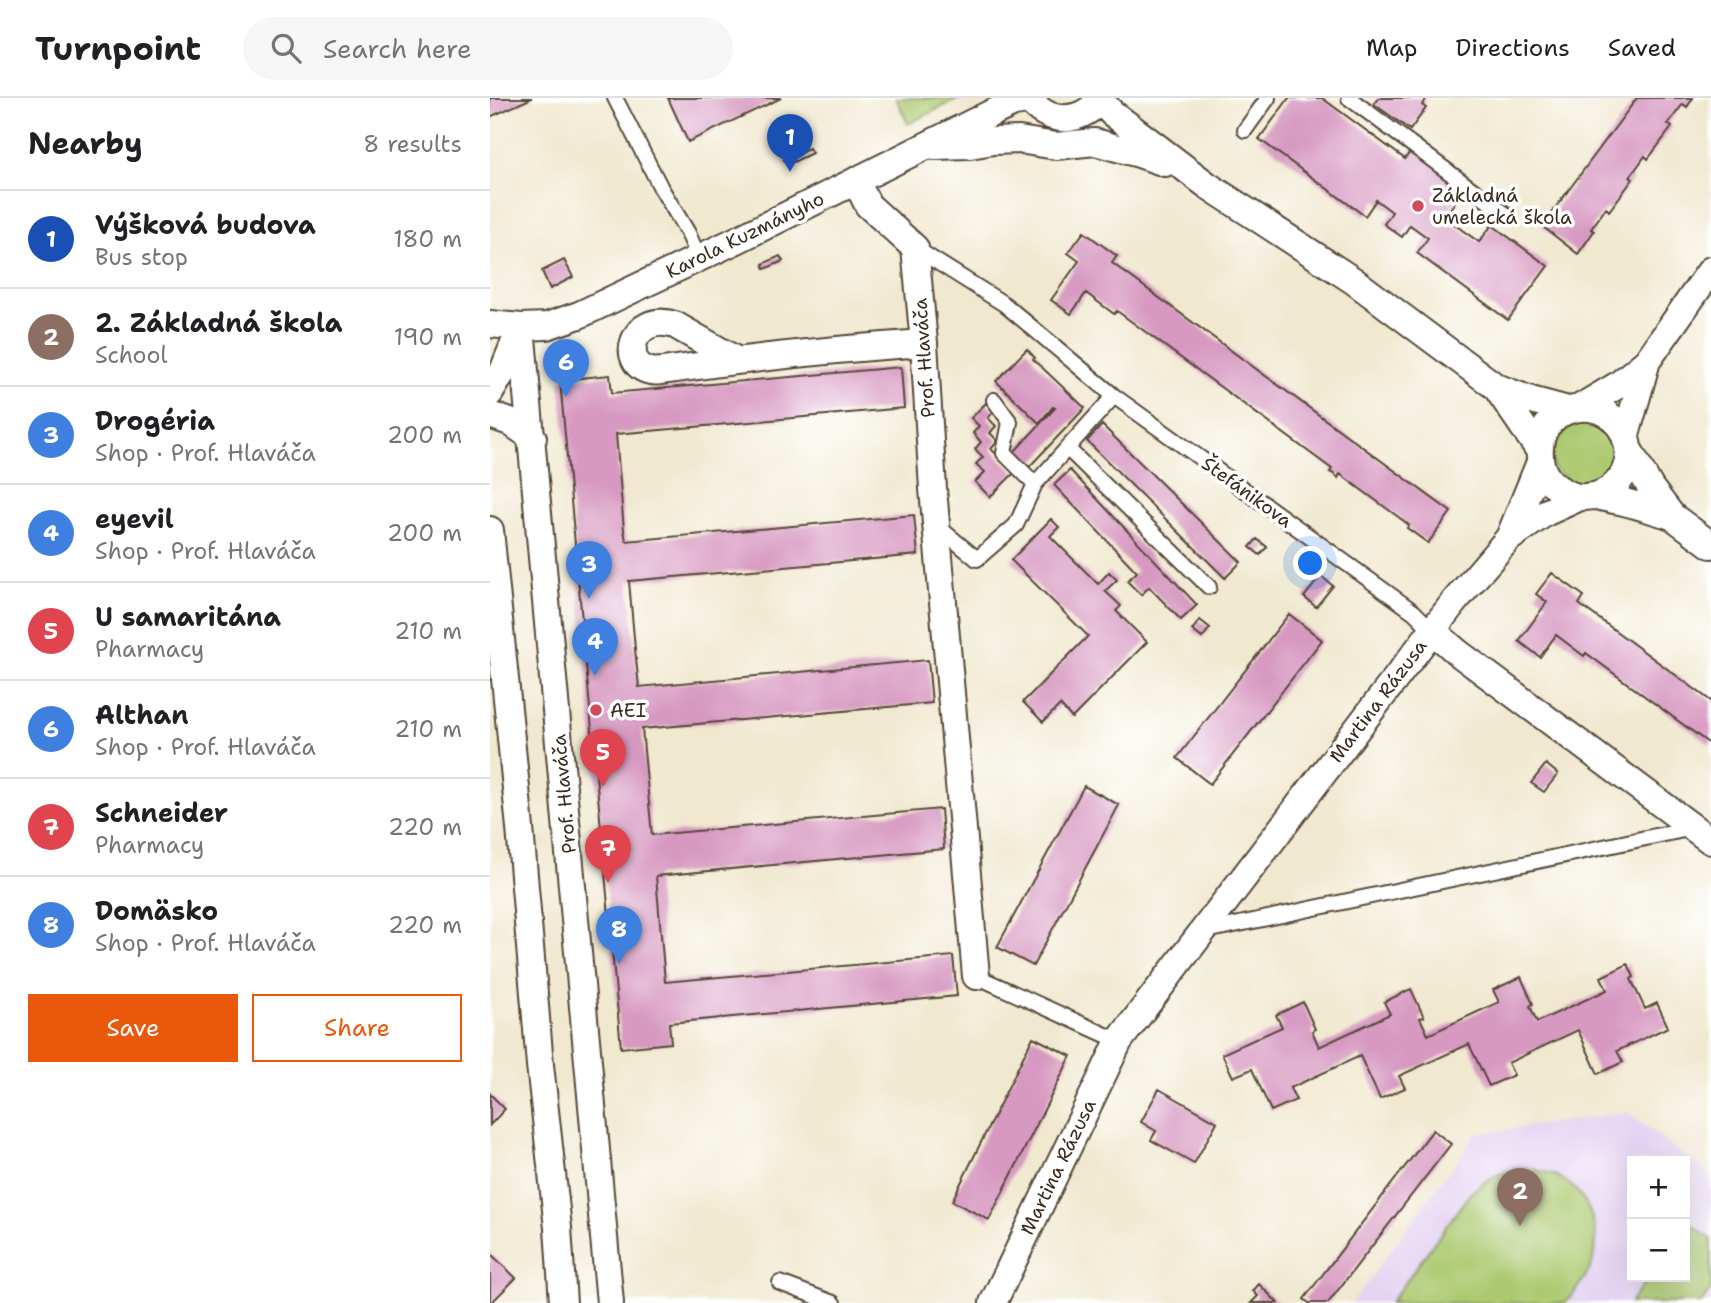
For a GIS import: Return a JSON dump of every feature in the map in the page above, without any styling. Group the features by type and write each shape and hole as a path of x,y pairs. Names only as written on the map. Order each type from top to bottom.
{"street":[{"name":"Karola Kuzmányho","path":"490,324 547,326 563,321 699,258 1014,103 1029,99"},
{"path":"1029,99 1039,110 1051,117 1065,119 1078,117 1091,110 1101,99 1112,113 1208,185 1354,281 1496,387 1531,400 1574,409 1595,409 1608,414 1618,423 1650,487 1672,516 1711,545"},
{"path":"927,146 1019,140 1056,146 1095,142 1173,166 1208,185"},
{"path":"856,181 868,205 915,248"},
{"name":"Prof. Hlaváča","path":"915,248 936,525 976,976"},
{"path":"1508,539 1540,456 1542,437 1548,426 1556,416 1618,385 1647,361 1711,270"},
{"path":"490,393 521,327"},
{"name":"Prof. Hlaváča","path":"521,327 610,1303"},
{"path":"737,360 924,343"},
{"path":"1587,497 1609,490 1620,479 1627,465 1627,442 1647,361"},
{"path":"1496,387 1540,456 1544,474 1552,484 1564,491 1635,505 1672,516"},
{"path":"490,415 510,422 533,438"},
{"name":"Martina Rázusa","path":"1002,1298 1119,1041 1432,630 1508,539 1545,513 1587,497"},
{"path":"490,530 563,1303"},
{"name":"Štefánikova","path":"1432,630 1457,652 1702,834"},
{"path":"558,1228 603,1226"}],"lane":[{"path":"615,98 699,258"},
{"path":"1245,130 1268,98"},
{"path":"1349,98 1504,214"},
{"name":"Štefánikova","path":"915,248 1004,304 1114,396 1414,612 1432,630"},
{"path":"936,525 977,559 1016,524 1035,484 1114,396"},
{"path":"994,400 1010,422 1004,453 1035,484"},
{"path":"1067,448 1209,587"},
{"path":"1201,932 1702,834"},
{"path":"976,976 1119,1041"},
{"path":"780,1283 833,1303"}],"shaded area":[{"path":"1627,1112 1685,1156 1627,1156 1627,1282 1690,1282 1690,1160 1711,1176 1711,1303 1352,1303 1476,1134"}],"green space":[{"path":"896,98 960,98 908,124"},
{"path":"1583,417 1604,424 1617,442 1616,464 1601,481 1579,486 1569,483 1553,467 1550,444 1562,425"},
{"path":"1520,1168 1542,1171 1562,1179 1580,1196 1592,1218 1596,1242 1591,1266 1566,1303 1390,1303 1469,1195 1492,1177"},
{"path":"1690,1224 1711,1239 1711,1290 1701,1303 1630,1303 1645,1282 1690,1282"}],"building":[{"path":"490,98 532,98 490,117"},
{"path":"668,98 781,98 688,142"},
{"name":"Základná umelecká škola","path":"1289,98 1322,98 1405,159 1416,143 1470,182 1444,217 1479,242 1492,225 1548,266 1508,320 1417,253 1428,238 1410,225 1402,237 1384,224 1392,212 1376,200 1365,216 1259,139"},
{"path":"1378,98 1427,98 1422,105 1426,108 1410,130 1374,104"},
{"path":"1637,98 1693,98 1687,107 1683,104 1668,124 1672,127 1648,159 1645,156 1630,177 1633,179 1609,211 1606,208 1578,254 1542,226"},
{"path":"809,148 812,153 787,165 784,160"},
{"path":"1084,232 1117,256 1112,263 1451,512 1428,543 1407,528 1409,525 1397,516 1340,474 1338,478 1330,472 1332,469 1117,311 1114,314 1086,293 1071,314 1051,300 1079,261 1068,253"},
{"path":"780,256 783,261 765,269 763,264"},
{"path":"564,260 573,277 550,289 542,271"},
{"path":"1027,349 1035,358 1033,359 1085,408 1029,467 1014,452 1055,408 1039,423 996,381"},
{"path":"901,367 904,408 616,434 624,530 626,541 914,515 918,555 629,581 635,649 639,687 928,660 932,703 642,729 652,835 941,809 944,849 656,876 665,982 953,956 957,996 669,1023 671,1043 621,1048 560,380 610,375 612,393"},
{"path":"986,403 994,411 988,418 996,426 990,433 998,441 991,449 1015,472 990,497 975,482 985,472 976,464 983,457 975,449 981,442 973,433 979,426 971,418"},
{"path":"1102,425 1241,562 1225,578 1087,441"},
{"path":"1070,470 1197,605 1181,620 1149,587 1141,595 1127,581 1137,572 1054,485"},
{"path":"1051,519 1059,527 1050,536 1098,584 1109,572 1117,580 1105,591 1121,606 1116,611 1147,642 1072,718 1060,705 1043,722 1023,702 1088,636 1011,560"},
{"path":"1257,539 1267,547 1260,555 1250,547"},
{"path":"1552,573 1584,596 1579,604 1711,701 1711,745 1586,653 1584,656 1556,635 1540,657 1519,641 1547,602 1536,594"},
{"path":"1321,576 1333,586 1316,607 1304,597"},
{"path":"1289,614 1322,640 1210,784 1177,758"},
{"path":"1200,620 1210,628 1202,638 1192,630"},
{"path":"1546,764 1558,774 1544,792 1531,783"},
{"path":"1084,786 1119,805 1033,966 997,947"},
{"path":"1628,964 1634,977 1631,979 1645,1009 1657,1003 1668,1027 1617,1051 1623,1062 1598,1074 1578,1030 1508,1063 1514,1075 1489,1086 1469,1044 1399,1076 1405,1088 1380,1099 1360,1056 1290,1088 1296,1100 1271,1111 1252,1069 1233,1077 1222,1054 1282,1027 1276,1015 1303,1002 1315,1029 1312,1031 1319,1047 1390,1014 1384,1002 1411,989 1424,1017 1420,1018 1428,1035 1499,1002 1493,990 1521,977 1533,1004 1530,1006 1537,1022 1607,990 1601,977"},
{"path":"1033,1037 1071,1056 989,1220 952,1201"},
{"path":"1159,1089 1217,1122 1194,1164 1151,1140 1156,1131 1141,1122"},
{"path":"490,1094 505,1109 490,1125"},
{"path":"1433,1130 1451,1144 1328,1303 1309,1303 1304,1299"},
{"path":"490,1253 516,1278 491,1303 490,1303"},
{"path":"1259,1284 1278,1303 1251,1303 1258,1296 1253,1291"}],"place":[{"name":"Výšková budova","path":"790,172"},
{"name":"Základná umelecká škola","path":"1418,206"},
{"name":"Althan","path":"566,397"},
{"name":"Drogéria","path":"589,599"},
{"name":"eyevil","path":"595,676"},
{"name":"AEI","path":"596,710"},
{"name":"U samaritána","path":"603,787"},
{"name":"Schneider","path":"608,883"},
{"name":"Domäsko","path":"619,964"},
{"name":"2. Základná škola","path":"1520,1226"}]}
